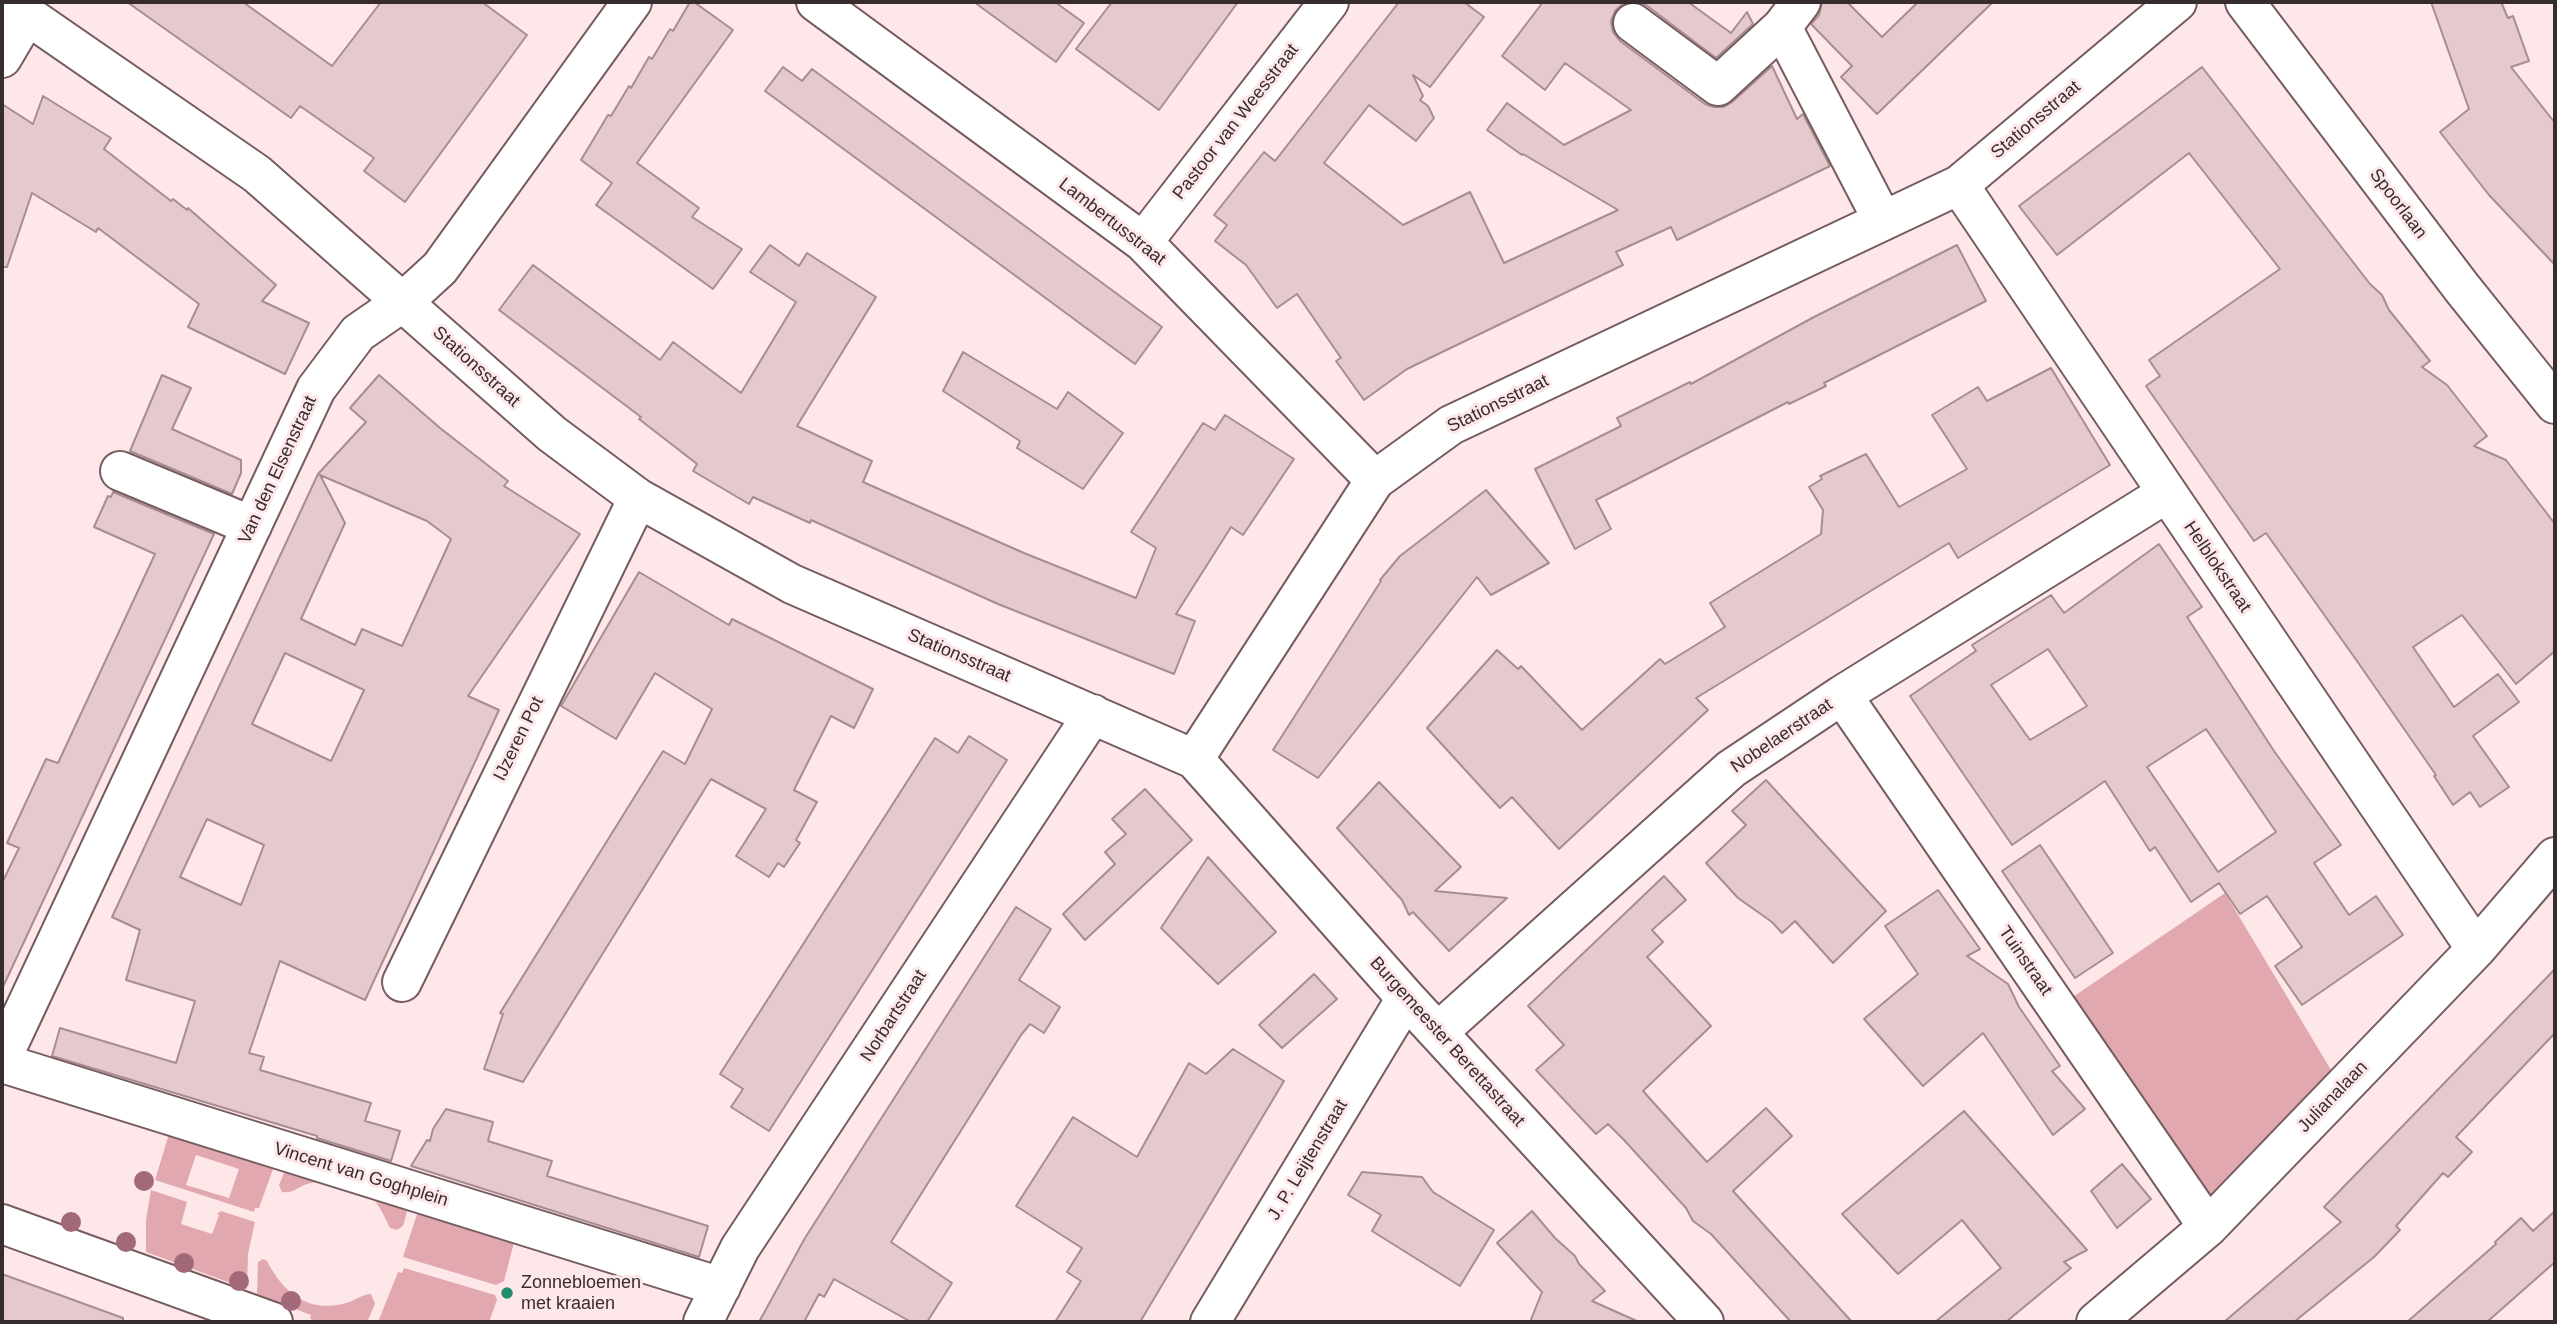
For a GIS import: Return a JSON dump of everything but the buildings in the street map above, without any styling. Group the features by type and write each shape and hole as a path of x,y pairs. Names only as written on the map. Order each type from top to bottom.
{"street":[{"name":"Van den Elsenstraat","path":"2,1061 316,389 358,333 403,302 440,268 632,2"},
{"name":"Pastoor van Weesstraat","path":"1143,242 1329,2"},
{"name":"Stationsstraat","path":"18,8 257,174 552,434 638,498 792,584 1194,760 1375,480 1451,425 1959,185 2177,2"},
{"name":"Spoorlaan","path":"2245,2 2454,277 2555,404"},
{"name":"Lambertusstraat","path":"835,7 1143,242 1375,480"},
{"path":"2,58 18,8"},
{"path":"1633,23 1718,86 1792,14 1884,221"},
{"name":"Helblokstraat","path":"1959,185 2476,949"},
{"path":"120,471 252,526"},
{"name":"Nobelaerstraat","path":"1438,1032 1731,769 1842,695 2167,493"},
{"name":"IJzeren Pot","path":"402,982 638,498"},
{"name":"Tuinstraat","path":"1842,695 2208,1227"},
{"name":"Norbartstraat","path":"703,1322 740,1248 1093,714"},
{"name":"Burgemeester Berettastraat","path":"1194,760 1406,998 1704,1322"},
{"name":"Julianalaan","path":"2096,1322 2208,1227 2476,949 2555,857"},
{"name":"J. P. Leijtenstraat","path":"1210,1322 1406,998"},
{"name":"Vincent van Goghplein","path":"2,1061 721,1287"},
{"path":"2,1224 273,1322"}],"shaded area":[{"path":"2225,893 2334,1075 2211,1202 2067,1001"},
{"path":"172,1124 277,1158 259,1208 255,1208 254,1212 155,1180","holes":["196,1155 239,1169 229,1198 186,1185"]},
{"path":"289,1161 411,1198 403,1226 397,1230 390,1228 370,1195 345,1184 314,1182 282,1192 279,1185"},
{"path":"151,1190 187,1202 181,1224 212,1234 219,1215 217,1214 221,1211 255,1222 248,1254 247,1289 146,1252 146,1220"},
{"path":"421,1202 517,1231 504,1281 496,1285 403,1257"},
{"path":"263,1259 289,1291 309,1303 332,1306 371,1294 375,1304 367,1322 319,1322 310,1319 311,1315 257,1294 258,1262"},
{"path":"404,1268 495,1295 497,1300 489,1322 378,1322 398,1272 402,1273"}],"place":[{"name":"Zonnebloemen met kraaien","path":"507,1293"}]}
